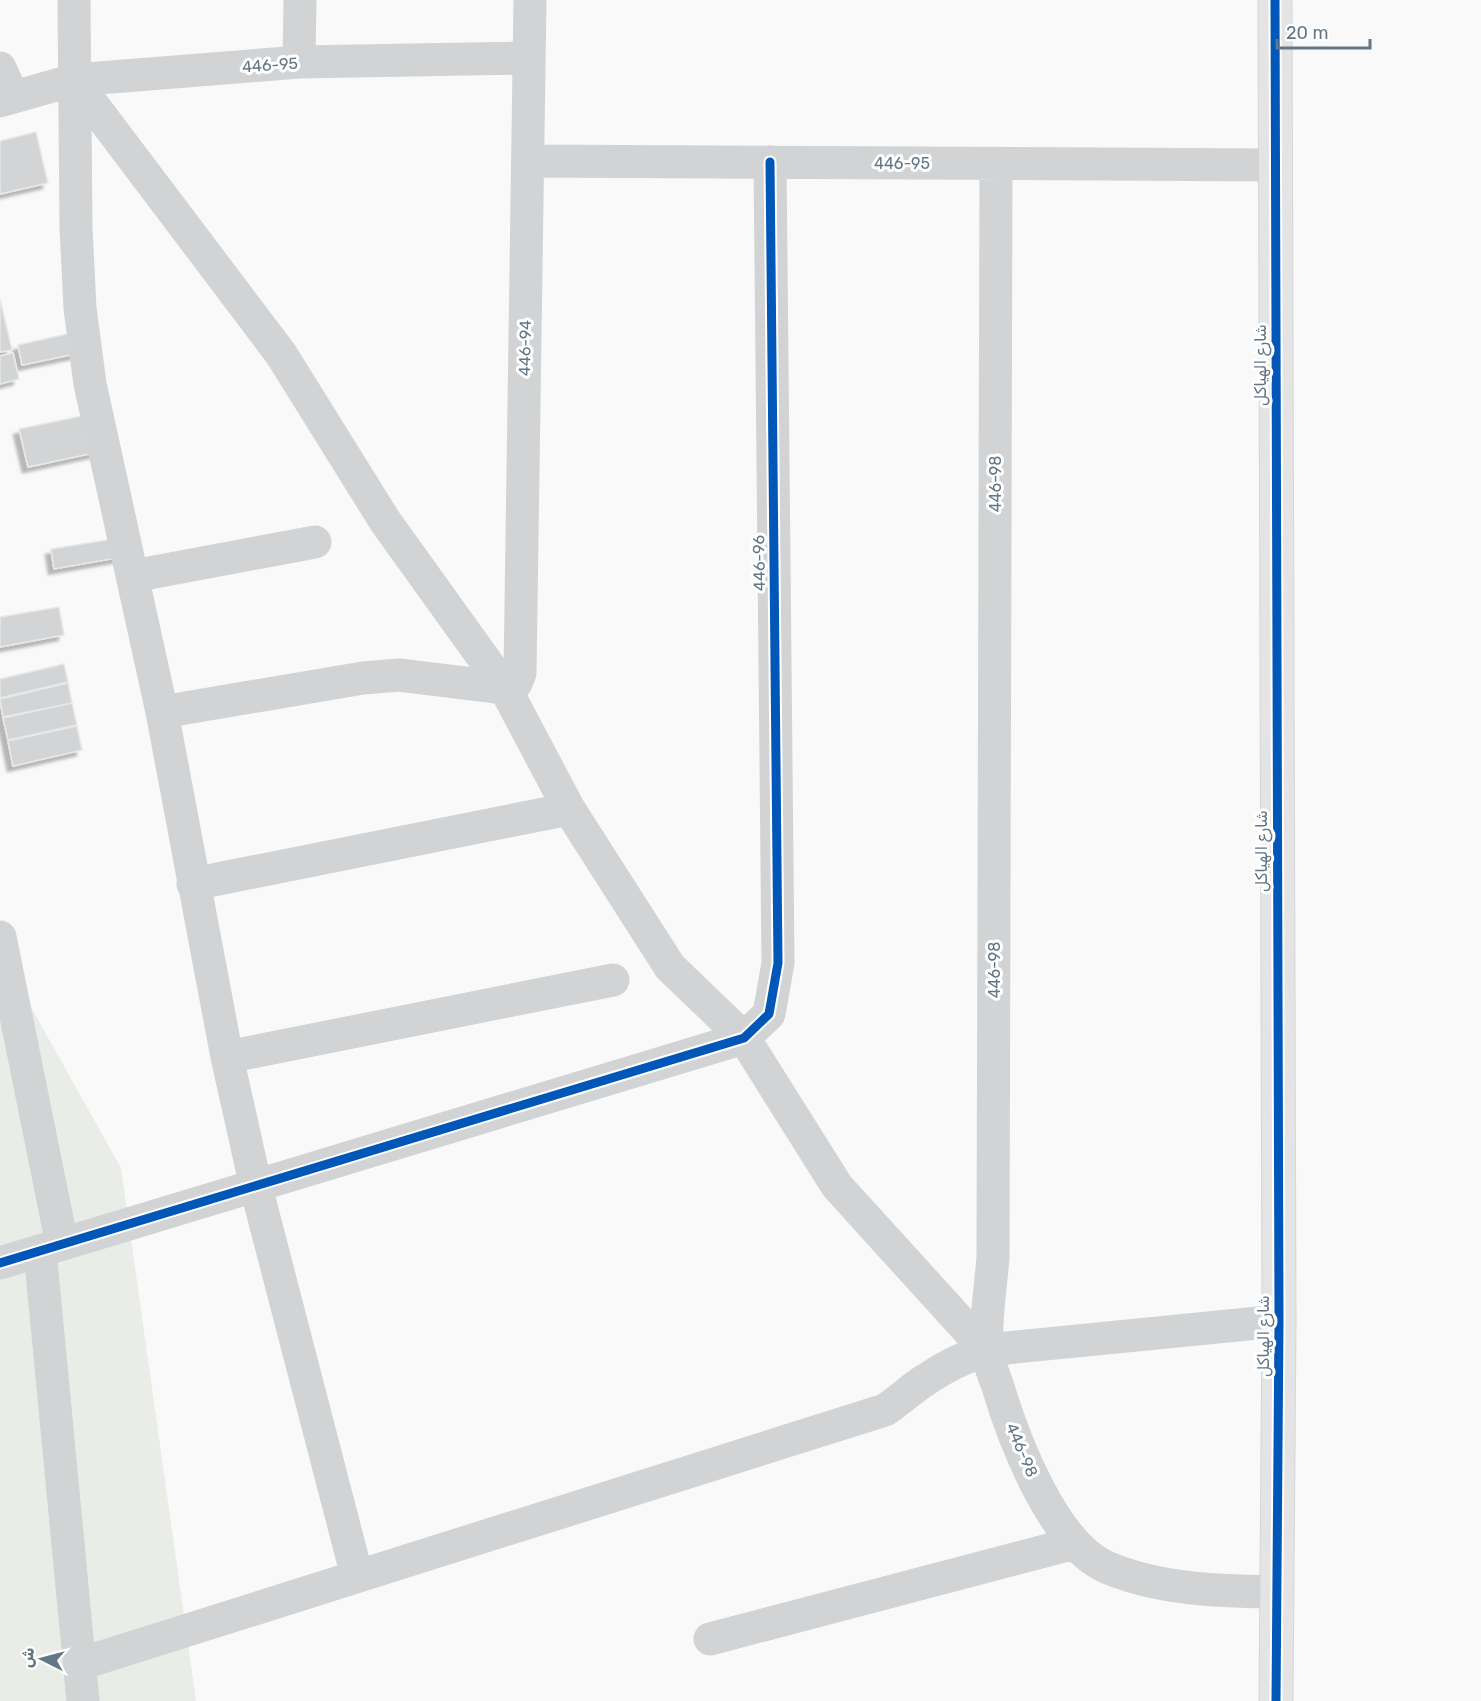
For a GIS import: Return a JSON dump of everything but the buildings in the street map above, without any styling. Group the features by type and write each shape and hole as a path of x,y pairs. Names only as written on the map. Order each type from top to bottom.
{"street":[{"path":"74,0 76,228 80,308 90,384 162,712 192,884 226,1057 256,1187 357,1576"},
{"path":"299,62 300,0"},
{"name":"446-94","path":"505,688 516,683 520,673 530,0"},
{"name":"شارع الهياكل","path":"1275,0 1279,1321 1276,1701"},
{"name":"446-95","path":"4,89 74,80 299,62 529,58"},
{"path":"74,80 281,354 385,520 505,688 569,809 670,967 744,1038 837,1186 986,1350"},
{"name":"446-95","path":"528,161 1276,165"},
{"name":"446-96","path":"744,1038 769,1014 778,963 770,162"},
{"name":"446-98","path":"996,164 993,1257 986,1350 1017,1445 1044,1499 1074,1543 1104,1566 1148,1581 1209,1591 1276,1592"},
{"path":"133,576 315,542"},
{"path":"162,712 363,678 399,675 505,688"},
{"path":"192,884 569,809"},
{"path":"0,937 51,1247 83,1701"},
{"path":"226,1057 613,980"},
{"path":"0,1263 744,1038"},
{"path":"80,1664 885,1410 924,1380 957,1360 986,1350 1279,1321"},
{"path":"710,1639 1074,1543"}],"shaded area":[{"path":"0,952 121,1168 196,1701 0,1701"}],"cycle path":[{"path":"1275,0 1279,1321 1276,1701"},
{"path":"0,1263 744,1038 769,1014 778,963 770,162"}]}
